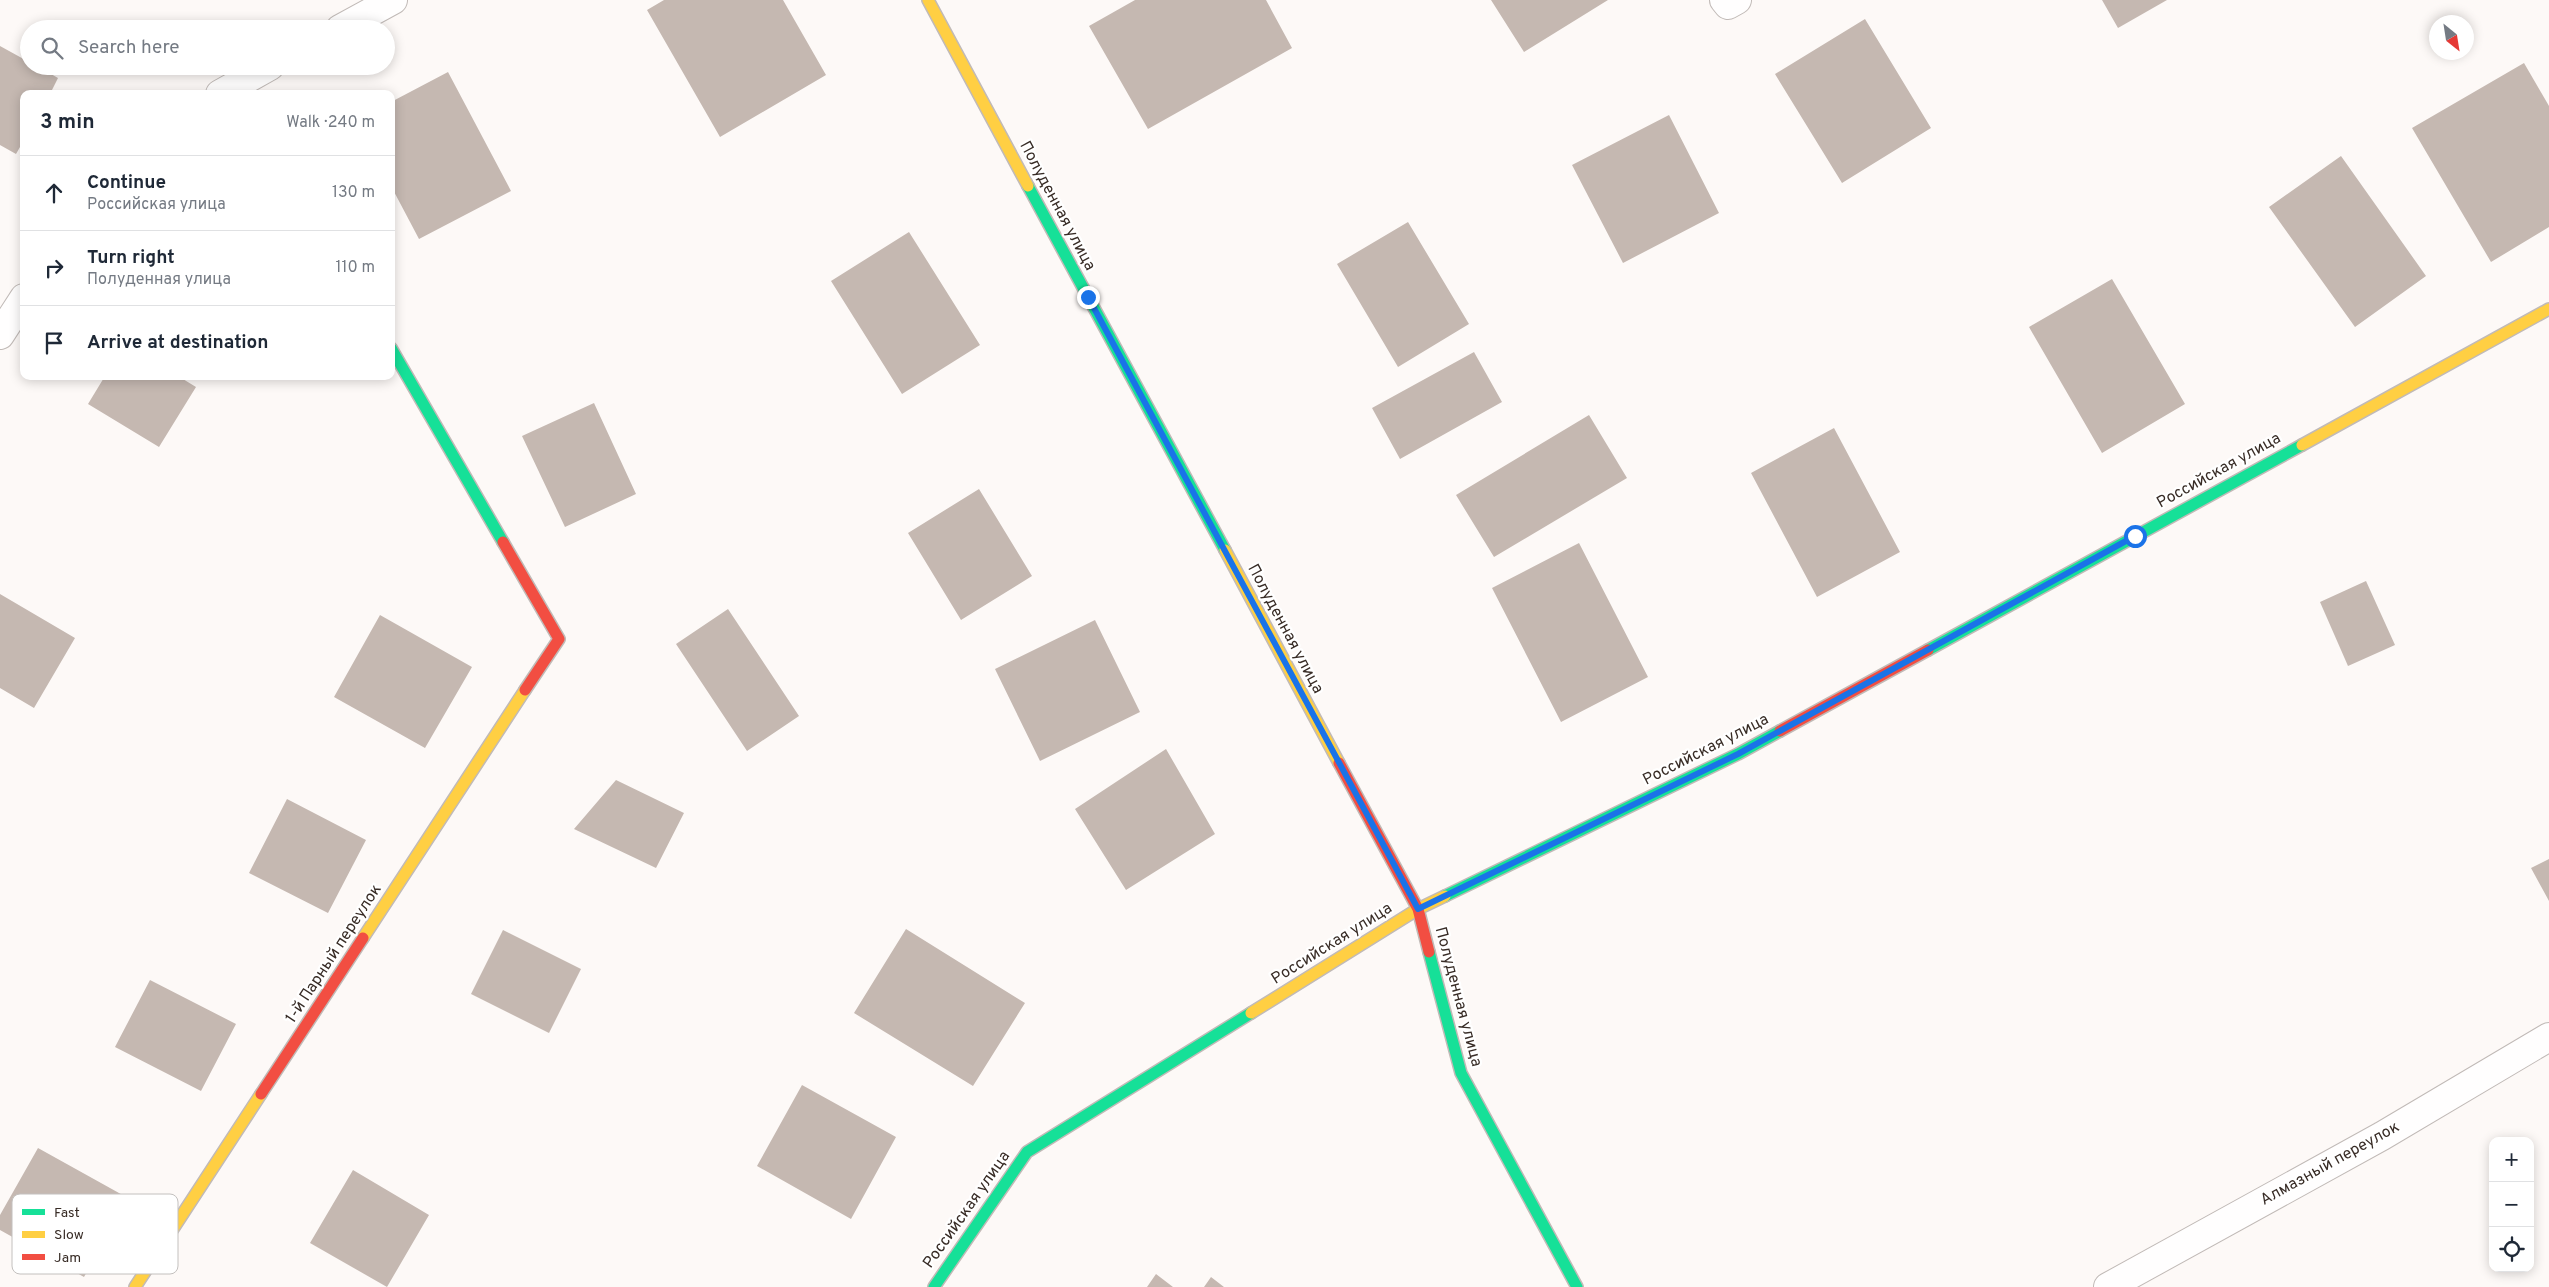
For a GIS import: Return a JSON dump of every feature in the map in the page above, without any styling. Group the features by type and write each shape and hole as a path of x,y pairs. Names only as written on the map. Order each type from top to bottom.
{"street":[{"path":"356,20 393,0"},
{"name":"Полуденная улица","path":"928,0 1418,909 1461,1074 1577,1287"},
{"path":"1724,0 1728,5 1737,0"},
{"path":"234,90 256,75"},
{"path":"0,335 20,304"},
{"name":"Российская улица","path":"934,1287 1027,1152 1418,909 1738,754 2549,309"},
{"name":"1-й Парный переулок","path":"178,1221 560,639 395,355"},
{"name":"Алмазный переулок","path":"2108,1287 2382,1136 2549,1037"},
{"name":"1-й Парный переулок","path":"135,1287 144,1274"}],"building":[{"path":"664,0 783,0 826,75 720,137 647,10"},
{"path":"1135,0 1266,0 1292,48 1148,129 1089,26"},
{"path":"1491,0 1608,0 1524,52"},
{"path":"2102,0 2167,0 2118,28"},
{"path":"1865,19 1931,128 1842,183 1775,74"},
{"path":"0,46 20,57 20,75 53,75 58,78 52,90 20,90 20,147 16,154 0,145"},
{"path":"2524,63 2549,106 2549,227 2491,262 2412,128"},
{"path":"448,72 511,191 419,239 395,194 395,100"},
{"path":"1669,115 1719,213 1623,263 1572,165"},
{"path":"2341,156 2426,276 2355,327 2269,207"},
{"path":"1408,222 1469,324 1398,367 1337,264"},
{"path":"909,232 980,345 902,394 831,281"},
{"path":"2112,279 2185,404 2102,453 2029,327"},
{"path":"1474,352 1502,402 1400,459 1372,408"},
{"path":"103,380 185,380 196,387 159,447 88,404"},
{"path":"594,403 636,494 565,527 522,436"},
{"path":"1589,415 1627,478 1494,557 1456,495"},
{"path":"1834,428 1900,552 1817,597 1751,473"},
{"path":"979,489 1032,576 961,620 908,533"},
{"path":"1579,543 1648,677 1561,722 1492,588"},
{"path":"2366,581 2395,645 2348,666 2320,602"},
{"path":"0,594 75,638 34,708 0,688"},
{"path":"728,609 799,716 747,751 676,644"},
{"path":"380,615 472,667 425,748 334,697"},
{"path":"1095,620 1140,712 1040,761 995,669"},
{"path":"1166,749 1215,834 1126,890 1075,809"},
{"path":"616,780 684,813 656,868 574,829"},
{"path":"287,799 366,840 328,913 249,873"},
{"path":"2549,859 2549,901 2531,868"},
{"path":"906,929 1025,1003 973,1086 854,1013"},
{"path":"503,930 581,969 549,1033 471,994"},
{"path":"150,980 236,1024 201,1091 115,1047"},
{"path":"802,1085 896,1137 851,1219 757,1166"},
{"path":"38,1148 121,1194 12,1194 12,1237 0,1230 0,1215"},
{"path":"353,1170 429,1215 387,1287 310,1243"},
{"path":"1156,1274 1173,1287 1147,1287"},
{"path":"1211,1277 1224,1287 1204,1287"}],"traffic: fast":[{"path":"1028,186 1225,550"},
{"path":"395,355 503,542"},
{"path":"1928,650 2302,445"},
{"path":"1445,896 1738,754 1780,731"},
{"path":"1429,952 1461,1073 1577,1287"},
{"path":"934,1287 1027,1152 1251,1013"}],"traffic: slow":[{"path":"928,0 1028,186"},
{"path":"2302,445 2549,309"},
{"path":"1225,550 1339,763"},
{"path":"363,938 525,690"},
{"path":"1251,1013 1418,909 1445,896"},
{"path":"178,1221 261,1094"},
{"path":"135,1287 143,1274"}],"traffic: jam":[{"path":"503,542 559,639 525,690"},
{"path":"1780,731 1928,650"},
{"path":"1339,763 1418,909 1429,952"},
{"path":"261,1094 363,938"}],"route":[{"path":"1088,297 1418,909 1738,754 2135,536"}]}
